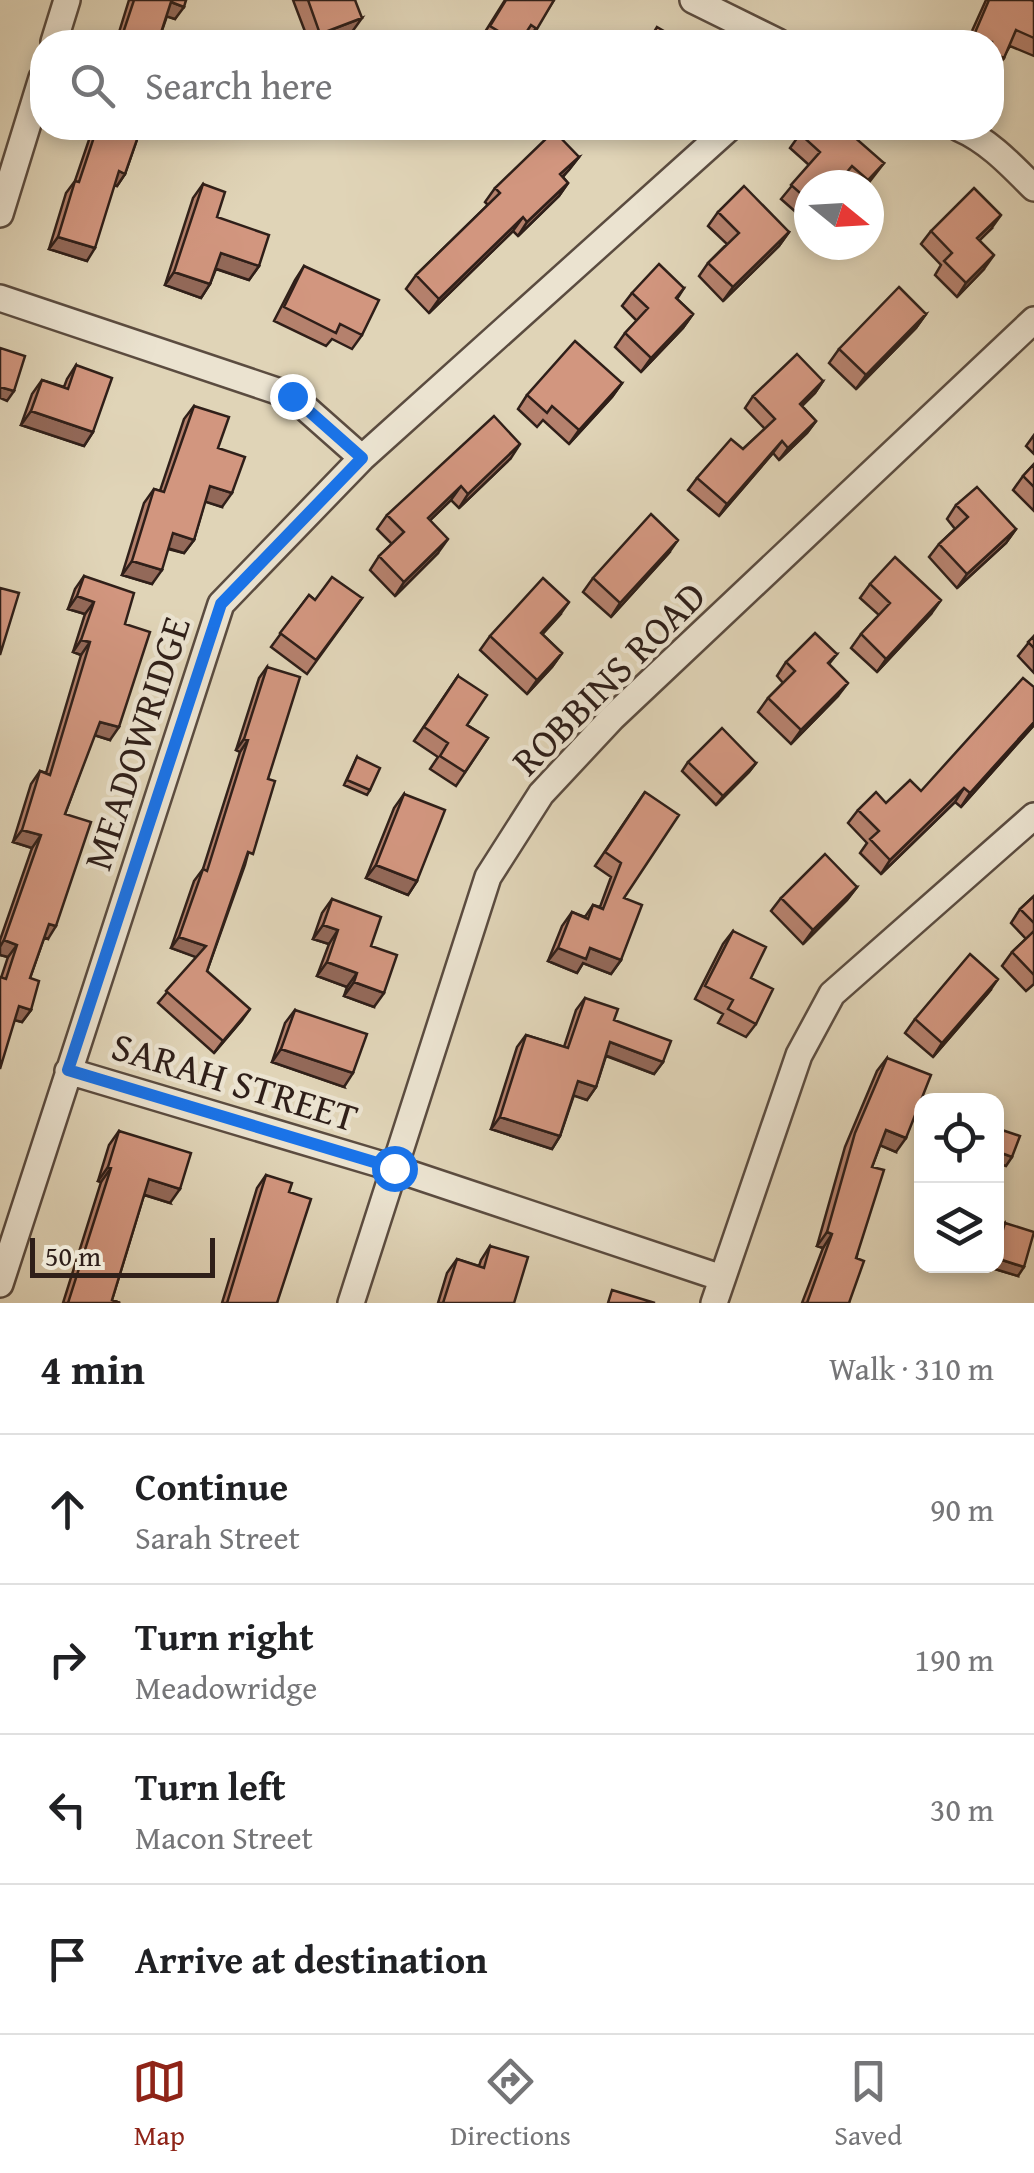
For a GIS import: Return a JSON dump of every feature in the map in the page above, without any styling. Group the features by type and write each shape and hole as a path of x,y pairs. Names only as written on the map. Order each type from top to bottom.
{"street":[{"path":"58,30 67,0"},
{"path":"693,0 754,30"},
{"path":"0,214 30,117"},
{"name":"MEADOWRIDGE","path":"0,1284 221,604 362,458 716,140"},
{"path":"982,140 1034,188"},
{"path":"0,298 292,396 362,458"},
{"name":"ROBBINS ROAD","path":"352,1303 488,878 541,794 612,718 1034,320"},
{"path":"714,1303 799,1055 832,994 1034,816"},
{"name":"SARAH STREET","path":"68,1070 394,1168 722,1278"}],"building":[{"path":"134,0 186,0 184,7 171,2 162,30 124,30"},
{"path":"308,0 355,0 362,18 330,30 319,30"},
{"path":"506,0 554,0 537,29 531,25 528,30 496,30 490,26"},
{"path":"989,0 1034,1 1034,38 1016,30 1004,58 1004,30 976,30"},
{"path":"93,140 137,140 125,174 119,171 95,248 58,237 75,181 79,182"},
{"path":"545,140 563,140 579,157 560,174 568,183 527,222 523,217 439,299 416,275 500,193 495,188"},
{"path":"807,140 858,140 884,163 877,170 857,170 852,166 849,170 804,170 820,152"},
{"path":"203,184 225,192 217,217 269,235 259,266 221,253 210,284 174,272"},
{"path":"744,186 789,232 733,287 708,263 739,233 718,212"},
{"path":"974,188 1001,215 977,238 994,255 966,283 944,261 952,253 931,231"},
{"path":"659,264 684,288 676,298 693,314 651,358 625,333 648,308 632,293"},
{"path":"304,266 379,300 362,335 340,324 336,333 284,307"},
{"path":"899,287 926,314 866,375 839,349"},
{"path":"575,341 622,383 579,430 552,406 547,413 527,395"},
{"path":"0,348 25,356 14,391 0,387"},
{"path":"797,354 823,381 800,404 816,421 788,448 782,441 727,504 697,478 731,439 743,449 775,419 753,396"},
{"path":"76,365 112,378 93,432 31,411 42,380 68,389"},
{"path":"194,406 229,417 218,448 245,457 232,493 210,486 194,540 173,533 162,570 132,561 154,489 164,492"},
{"path":"494,416 520,444 468,494 461,486 428,518 448,539 404,582 379,556 404,532 387,515"},
{"path":"1034,464 1034,487 1023,476"},
{"path":"977,487 1016,529 967,574 939,544 968,517 956,505"},
{"path":"651,514 678,540 620,603 593,578"},
{"path":"895,557 941,600 886,659 861,634 890,603 870,584"},
{"path":"84,576 134,593 125,624 150,632 119,727 100,722 65,814 91,822 56,926 49,924 30,978 39,981 31,1010 19,1006 0,1069 0,977 6,979 17,945 4,940 41,835 22,830 40,771 50,775 90,642 81,640 94,602 77,596"},
{"path":"332,577 362,598 316,660 280,633 309,595 315,600"},
{"path":"543,578 569,602 541,633 562,653 537,680 490,636"},
{"path":"0,588 19,593 0,655"},
{"path":"815,633 837,654 828,663 848,683 801,730 768,698 795,671 786,662"},
{"path":"267,667 300,677 268,779 275,781 253,854 248,852 207,971 250,1009 223,1041 166,991 206,946 179,937 203,869 207,871"},
{"path":"458,676 487,695 467,725 488,738 465,772 440,756 448,743 424,727"},
{"path":"1023,678 1034,687 1034,722 970,793 964,788 890,860 870,839 879,831 858,810 876,792 886,803 910,780 921,791"},
{"path":"722,728 756,763 723,796 688,762"},
{"path":"357,757 380,768 370,790 347,780"},
{"path":"645,792 679,815 624,898 642,905 621,960 590,948 586,959 558,948 572,912 588,919 593,905 603,909 621,863 605,852"},
{"path":"404,794 445,810 417,881 376,865"},
{"path":"825,854 857,887 813,930 781,898"},
{"path":"1034,896 1034,923 1020,909"},
{"path":"332,899 381,917 371,946 397,955 384,993 354,982 357,973 327,962 338,930 323,925"},
{"path":"733,931 766,947 751,978 773,989 756,1024 728,1009 733,1000 705,986"},
{"path":"1034,931 1034,975 1012,952"},
{"path":"970,954 998,979 942,1043 915,1019"},
{"path":"585,998 618,1009 614,1020 671,1041 663,1062 610,1042 596,1087 578,1081 560,1136 500,1117 526,1035 568,1048"},
{"path":"295,1010 367,1034 353,1073 281,1049"},
{"path":"887,1058 931,1075 924,1093 914,1093 914,1118 906,1138 886,1130 872,1167 884,1170 856,1258 864,1261 849,1303 807,1303 832,1234 827,1232 855,1133"},
{"path":"119,1131 191,1153 180,1189 149,1179 112,1300 120,1303 68,1303 111,1168 108,1167"},
{"path":"1004,1131 1020,1136 1012,1157 1004,1154"},
{"path":"266,1175 292,1183 289,1192 311,1199 277,1303 227,1303"},
{"path":"1005,1223 1034,1232 1024,1267 1004,1261"},
{"path":"490,1246 528,1257 514,1303 443,1303 457,1259 484,1268"},
{"path":"612,1290 655,1303 608,1303"}],"route":[{"path":"292,396 362,458 221,604 68,1070 394,1168"}]}
